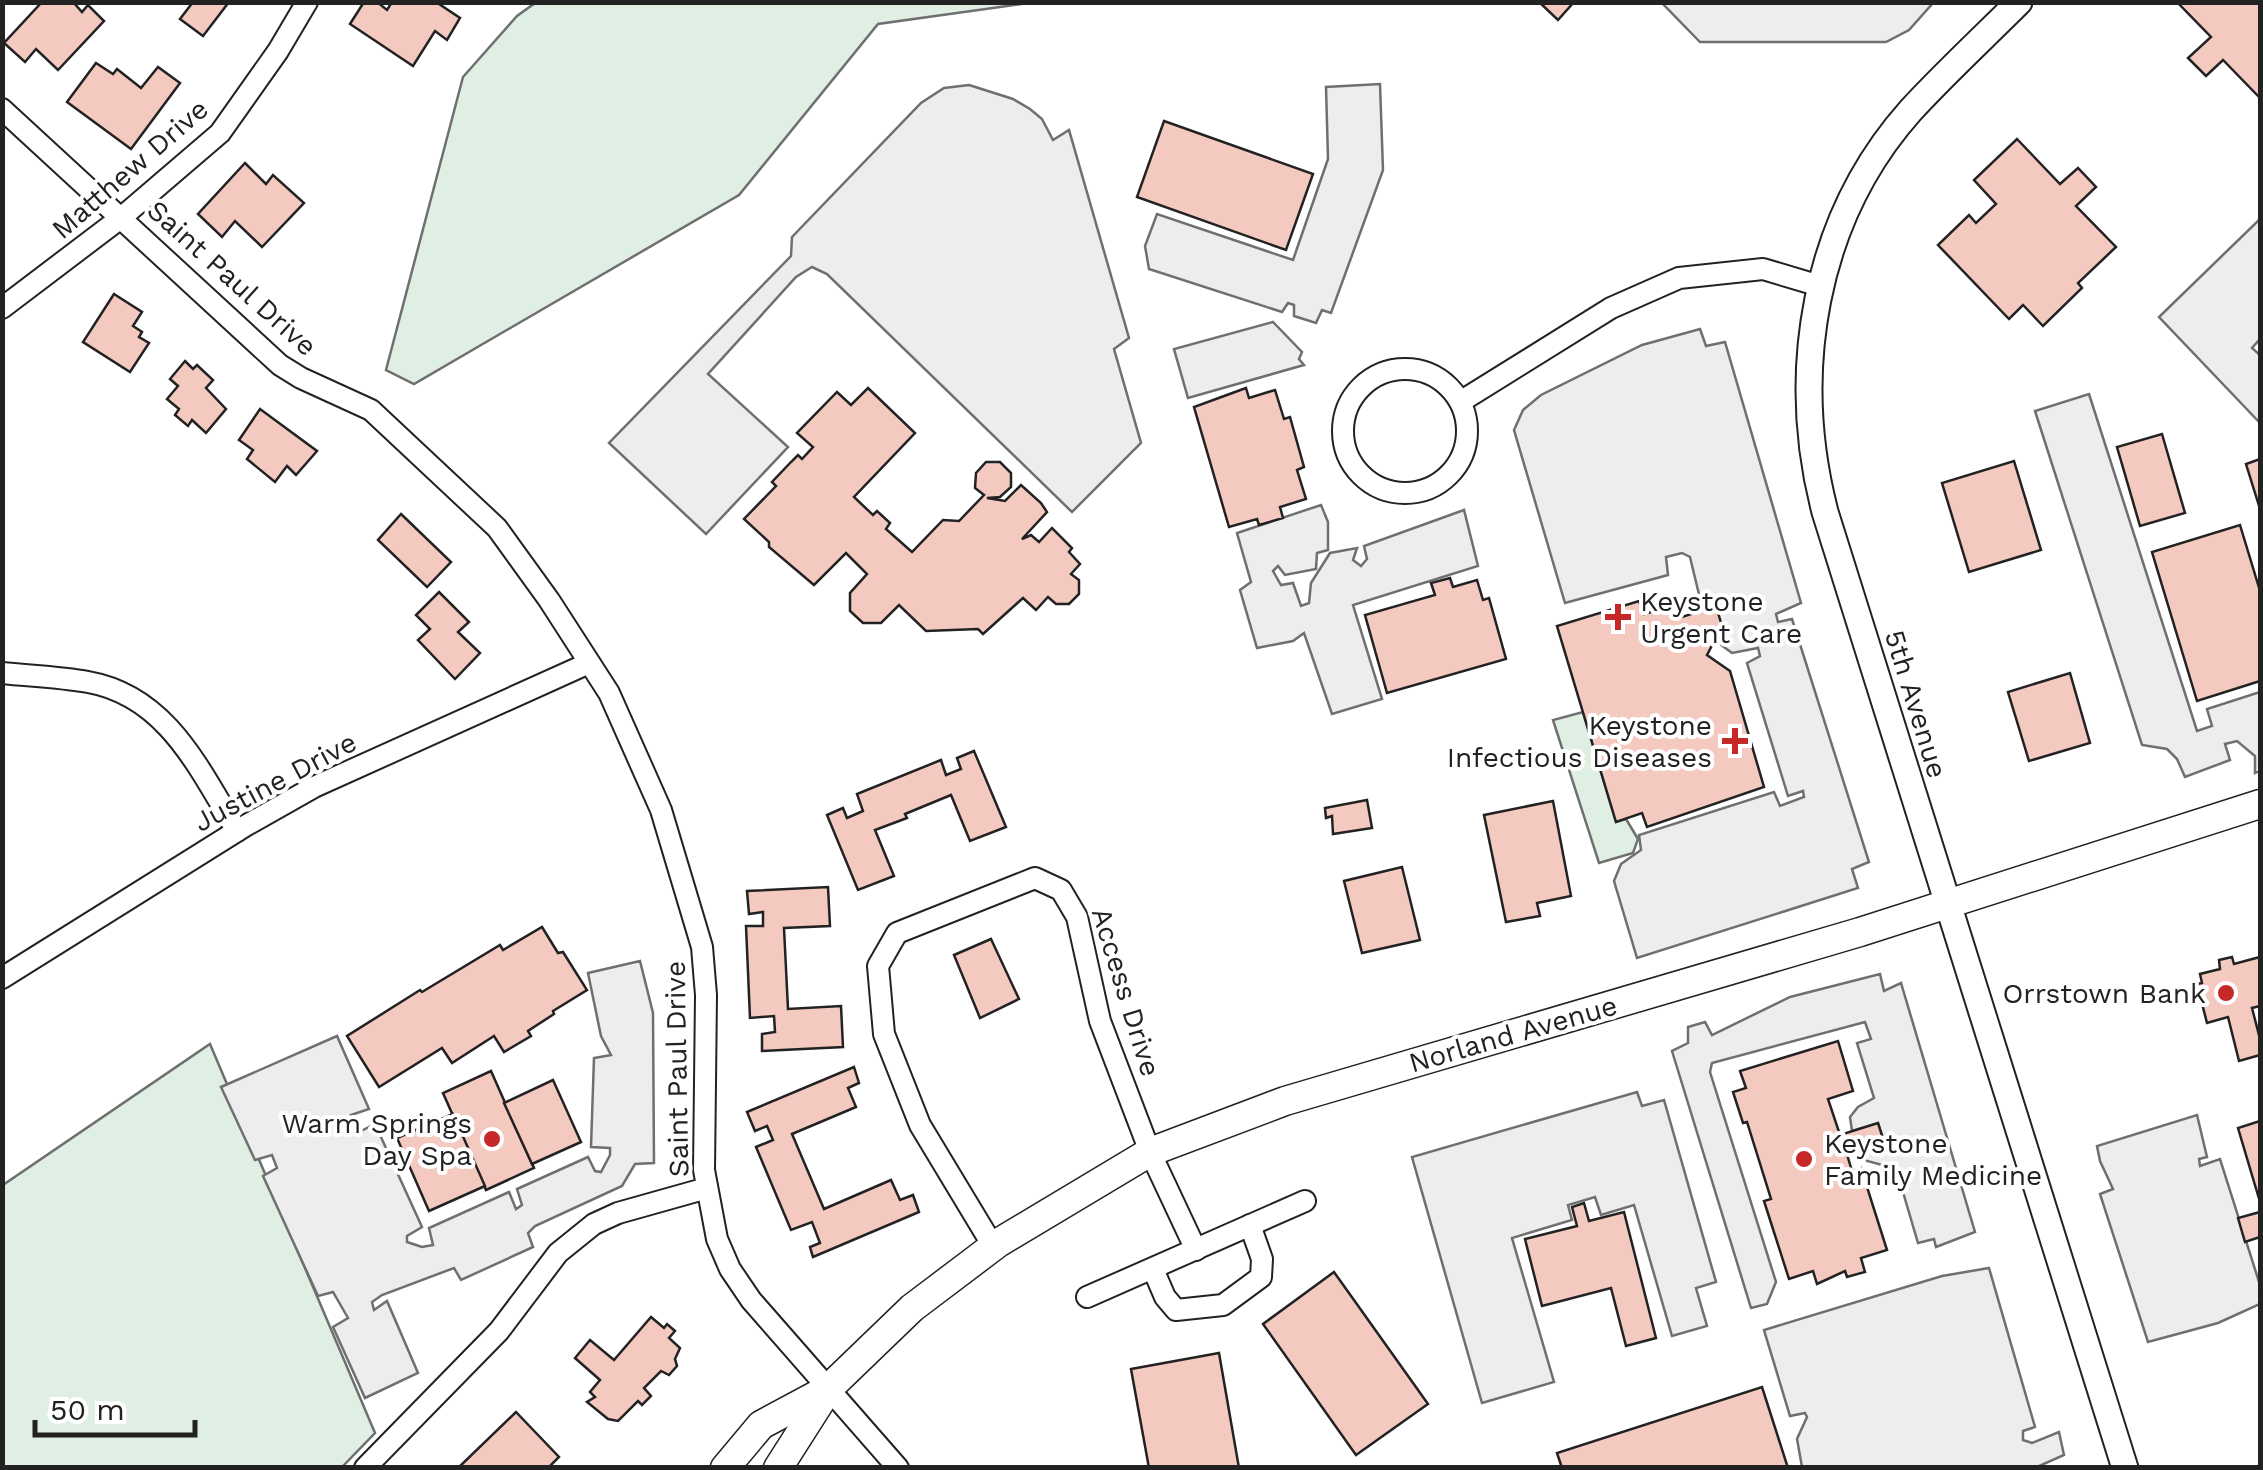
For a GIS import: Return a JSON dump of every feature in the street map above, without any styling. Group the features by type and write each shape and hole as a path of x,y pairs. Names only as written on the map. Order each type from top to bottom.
{"main road":[{"name":"Norland Avenue","path":"778,1468 829,1388 912,1308 993,1246 1150,1152 1285,1100 1860,932 2260,804"},
{"name":"Norland Avenue","path":"726,1468 761,1425 829,1388"}],"street":[{"name":"Matthew Drive","path":"2,308 122,217 220,132 246,100 307,2"},
{"name":"5th Avenue","path":"2019,2 1911,110 1890,136 1847,210 1820,286 1813,321 1808,423 1817,483 2125,1468"},
{"name":"Saint Paul Drive","path":"2,109 280,366 371,410 392,427 498,528 590,663 609,693 661,810 702,947 706,996 704,1170 717,1240 750,1300 898,1468"},
{"path":"1460,402 1611,308 1679,278 1763,269 1820,286"},
{"path":"1396,370 1416,370 1433,376 1460,402 1466,420 1461,458 1435,486 1398,493 1379,488 1362,476 1350,460 1344,441 1344,421 1350,402 1367,381 1396,370"},
{"name":"Justine Drive","path":"2,978 237,830 314,787 590,663"},
{"path":"2,673 91,682 141,702 177,733 237,830"},
{"name":"Access Drive","path":"993,1246 920,1125 884,1034 878,966 897,933 1035,878 1061,890 1077,917 1100,1021 1150,1152 1196,1250"},
{"path":"365,1468 499,1331 558,1253 594,1224 618,1213 707,1188"},
{"path":"1088,1297 1305,1200"},
{"path":"1153,1269 1176,1310 1223,1305 1261,1277 1262,1260 1250,1225"}],"green space":[{"path":"535,3 1029,3 878,24 739,195 414,384 386,370 463,77 517,16"},
{"path":"1583,712 1616,822 1626,819 1638,839 1633,853 1599,863 1553,720"},
{"path":"210,1044 375,1433 342,1467 3,1468 3,1185"}],"shaded area":[{"path":"1662,3 1933,3 1909,30 1886,42 1700,42"},
{"path":"1380,84 1383,170 1331,313 1322,310 1316,323 1294,316 1294,305 1288,303 1282,312 1149,269 1145,246 1157,214 1293,260 1328,159 1326,87"},
{"path":"969,85 1013,99 1030,109 1042,119 1053,140 1069,130 1129,338 1114,349 1141,443 1072,512 827,274 812,267 796,277 708,374 788,447 706,534 609,443 791,256 792,237 921,103 944,88"},
{"path":"2260,219 2260,339 2252,348 2260,355 2260,423 2159,317"},
{"path":"1273,322 1302,352 1299,359 1304,365 1188,398 1174,349"},
{"path":"1700,329 1706,346 1725,342 1801,603 1776,614 1778,622 1792,619 1869,862 1852,869 1858,888 1637,958 1614,881 1621,864 1641,850 1639,835 1774,792 1780,806 1804,797 1803,791 1788,796 1747,663 1760,656 1758,648 1732,653 1709,636 1690,557 1682,553 1666,557 1668,575 1565,603 1514,430 1523,410 1541,395 1642,345"},
{"path":"2089,394 2197,731 2212,726 2207,709 2260,692 2260,771 2255,773 2255,756 2237,741 2225,744 2230,760 2185,777 2177,759 2167,749 2142,745 2035,411"},
{"path":"1321,505 1328,522 1328,550 1317,553 1316,569 1285,575 1278,566 1273,571 1281,585 1293,583 1301,606 1309,603 1311,583 1330,553 1357,548 1353,560 1361,566 1367,559 1364,546 1464,510 1478,566 1353,605 1382,699 1332,714 1304,633 1293,641 1257,648 1240,590 1251,582 1237,533"},
{"path":"640,961 653,1013 654,1163 635,1164 622,1186 535,1226 528,1233 533,1247 461,1280 454,1268 372,1302 374,1310 387,1301 418,1373 365,1398 333,1327 348,1318 333,1292 318,1296 263,1176 277,1168 272,1155 255,1160 221,1087 337,1036 369,1109 351,1115 359,1132 375,1124 422,1227 407,1236 407,1242 422,1247 433,1245 429,1228 509,1192 516,1209 522,1205 517,1189 588,1157 595,1171 601,1172 610,1148 591,1147 594,1058 611,1055 601,1036 588,973"},
{"path":"1880,974 1884,991 1901,983 1975,1232 1936,1247 1934,1239 1918,1243 1895,1165 1867,1161 1855,1148 1883,1138 1878,1123 1852,1131 1850,1117 1874,1098 1857,1043 1871,1039 1865,1022 1712,1063 1710,1072 1776,1282 1767,1304 1751,1308 1672,1051 1688,1043 1688,1027 1705,1022 1712,1035 1790,997"},
{"path":"1637,1092 1642,1106 1664,1100 1716,1282 1696,1288 1707,1326 1672,1336 1634,1205 1601,1215 1595,1197 1568,1205 1572,1220 1512,1238 1554,1382 1482,1403 1412,1157"},
{"path":"2197,1115 2207,1157 2199,1159 2200,1166 2220,1159 2260,1285 2260,1304 2218,1323 2148,1342 2100,1194 2113,1189 2097,1146"},
{"path":"1989,1268 2035,1427 2023,1431 2023,1440 2032,1443 2059,1432 2064,1455 2037,1467 1802,1467 1797,1439 1807,1417 1805,1413 1790,1416 1764,1330 1942,1276"}],"building":[{"path":"42,2 73,2 82,12 88,5 104,21 58,70 36,49 25,62 4,43"},
{"path":"193,2 229,2 203,36 180,19"},
{"path":"364,2 377,2 387,10 392,2 436,2 460,18 447,40 435,31 413,66 350,24"},
{"path":"1539,2 1574,2 1558,20"},
{"path":"2177,2 2260,2 2260,98 2223,60 2206,76 2188,58 2211,37"},
{"path":"96,63 113,74 117,69 141,88 158,67 180,83 131,149 67,102"},
{"path":"1164,121 1313,174 1286,250 1137,197"},
{"path":"2017,139 2060,184 2078,168 2096,187 2076,206 2116,247 2078,283 2082,288 2043,326 2023,305 2009,319 1938,245 1969,215 1976,223 1996,204 1974,180"},
{"path":"245,163 266,184 273,175 304,203 262,247 235,221 222,237 198,214"},
{"path":"114,294 142,312 133,326 142,332 139,337 149,343 130,372 83,342"},
{"path":"185,361 193,369 197,365 213,380 206,388 226,409 206,433 192,420 188,426 175,415 179,409 167,399 178,386 170,379"},
{"path":"868,388 915,433 854,497 873,515 877,511 890,523 886,529 912,552 943,520 959,521 984,495 975,488 976,473 986,462 1000,462 1011,473 1011,487 1000,497 987,498 1005,501 1021,485 1041,503 1047,512 1022,539 1031,535 1039,542 1052,528 1072,548 1069,552 1080,564 1071,574 1079,580 1079,594 1069,604 1056,604 1048,597 1036,610 1023,598 983,634 978,629 926,631 899,605 881,623 863,623 850,611 850,593 867,574 846,553 814,585 769,547 769,542 744,519 776,486 772,482 791,462 798,455 802,459 813,447 797,433 837,392 851,405"},
{"path":"1246,388 1249,398 1275,390 1284,419 1290,417 1304,467 1297,470 1306,499 1280,507 1283,518 1259,525 1257,519 1229,527 1194,407"},
{"path":"260,409 317,451 296,475 287,466 275,482 247,459 253,450 239,440"},
{"path":"2162,434 2185,513 2140,526 2117,447"},
{"path":"2260,459 2260,509 2246,464"},
{"path":"2014,461 2041,550 1969,572 1942,483"},
{"path":"401,514 451,562 427,587 378,540"},
{"path":"2240,525 2260,591 2260,681 2197,701 2152,552"},
{"path":"1450,578 1453,587 1477,580 1483,600 1489,598 1506,659 1387,693 1365,615 1435,595 1431,583"},
{"path":"439,592 469,622 458,632 480,653 455,679 418,640 430,629 416,615"},
{"path":"1639,601 1644,614 1673,606 1676,619 1716,606 1722,626 1707,655 1730,671 1764,787 1647,827 1642,813 1616,822 1557,626"},
{"path":"2070,673 2090,743 2029,761 2008,692"},
{"path":"974,751 1006,827 970,841 951,795 905,814 907,818 875,830 894,876 858,890 827,815 843,808 847,818 863,811 857,794 941,760 946,775 961,769 957,758"},
{"path":"1367,800 1372,828 1333,834 1332,816 1326,818 1325,808"},
{"path":"1553,801 1571,896 1537,903 1540,916 1506,922 1484,815"},
{"path":"1402,867 1420,940 1362,953 1344,881"},
{"path":"828,887 830,926 784,928 788,1009 841,1006 843,1047 762,1051 762,1034 775,1032 774,1016 750,1018 746,926 763,926 763,912 749,914 747,891"},
{"path":"542,927 587,990 553,1011 528,1031 531,1036 504,1052 494,1036 452,1063 442,1048 379,1087 347,1036 500,945 503,950"},
{"path":"991,939 1019,999 980,1018 954,955"},
{"path":"2232,957 2234,964 2260,957 2260,1006 2252,1008 2260,1055 2239,1061 2228,1017 2207,1023 2197,984 2202,983 2200,974 2220,969 2219,960"},
{"name":"Keystone Family Medicine","path":"1838,1041 1853,1091 1828,1099 1840,1135 1878,1123 1883,1139 1846,1151 1852,1171 1861,1168 1887,1250 1861,1258 1865,1272 1847,1277 1845,1271 1817,1284 1813,1271 1789,1279 1764,1201 1771,1199 1747,1122 1743,1123 1733,1092 1746,1088 1740,1071"},
{"path":"854,1067 859,1083 848,1088 856,1107 792,1134 824,1209 891,1180 900,1200 913,1195 919,1212 813,1257 810,1247 820,1243 812,1222 791,1230 756,1147 773,1140 767,1126 755,1131 747,1112"},
{"name":"Warm Springs Day Spa","path":"491,1071 534,1168 486,1190 443,1093"},
{"path":"553,1080 581,1142 532,1164 504,1103"},
{"path":"453,1114 485,1186 429,1211 397,1138"},
{"path":"2260,1121 2260,1202 2238,1128"},
{"path":"1584,1203 1589,1221 1624,1212 1656,1338 1626,1346 1611,1288 1542,1306 1525,1239 1577,1226 1572,1207"},
{"path":"2260,1212 2260,1237 2245,1242 2238,1218"},
{"path":"1334,1272 1428,1404 1356,1455 1263,1324"},
{"path":"651,1317 675,1331 669,1338 680,1348 675,1359 677,1366 669,1375 661,1371 644,1388 651,1396 642,1405 638,1401 618,1421 608,1419 587,1402 595,1397 590,1392 600,1380 575,1358 590,1340 614,1360"},
{"path":"1219,1353 1239,1468 1149,1468 1131,1369"},
{"path":"1762,1387 1788,1468 1562,1468 1557,1453"},
{"path":"516,1412 559,1457 548,1468 458,1468"}],"place":[{"name":"Keystone Urgent Care","path":"1618,617"},
{"name":"Keystone Infectious Diseases","path":"1735,741"},
{"name":"Orrstown Bank","path":"2226,993"},
{"name":"Warm Springs Day Spa","path":"492,1139"},
{"name":"Keystone Family Medicine","path":"1804,1159"}]}
